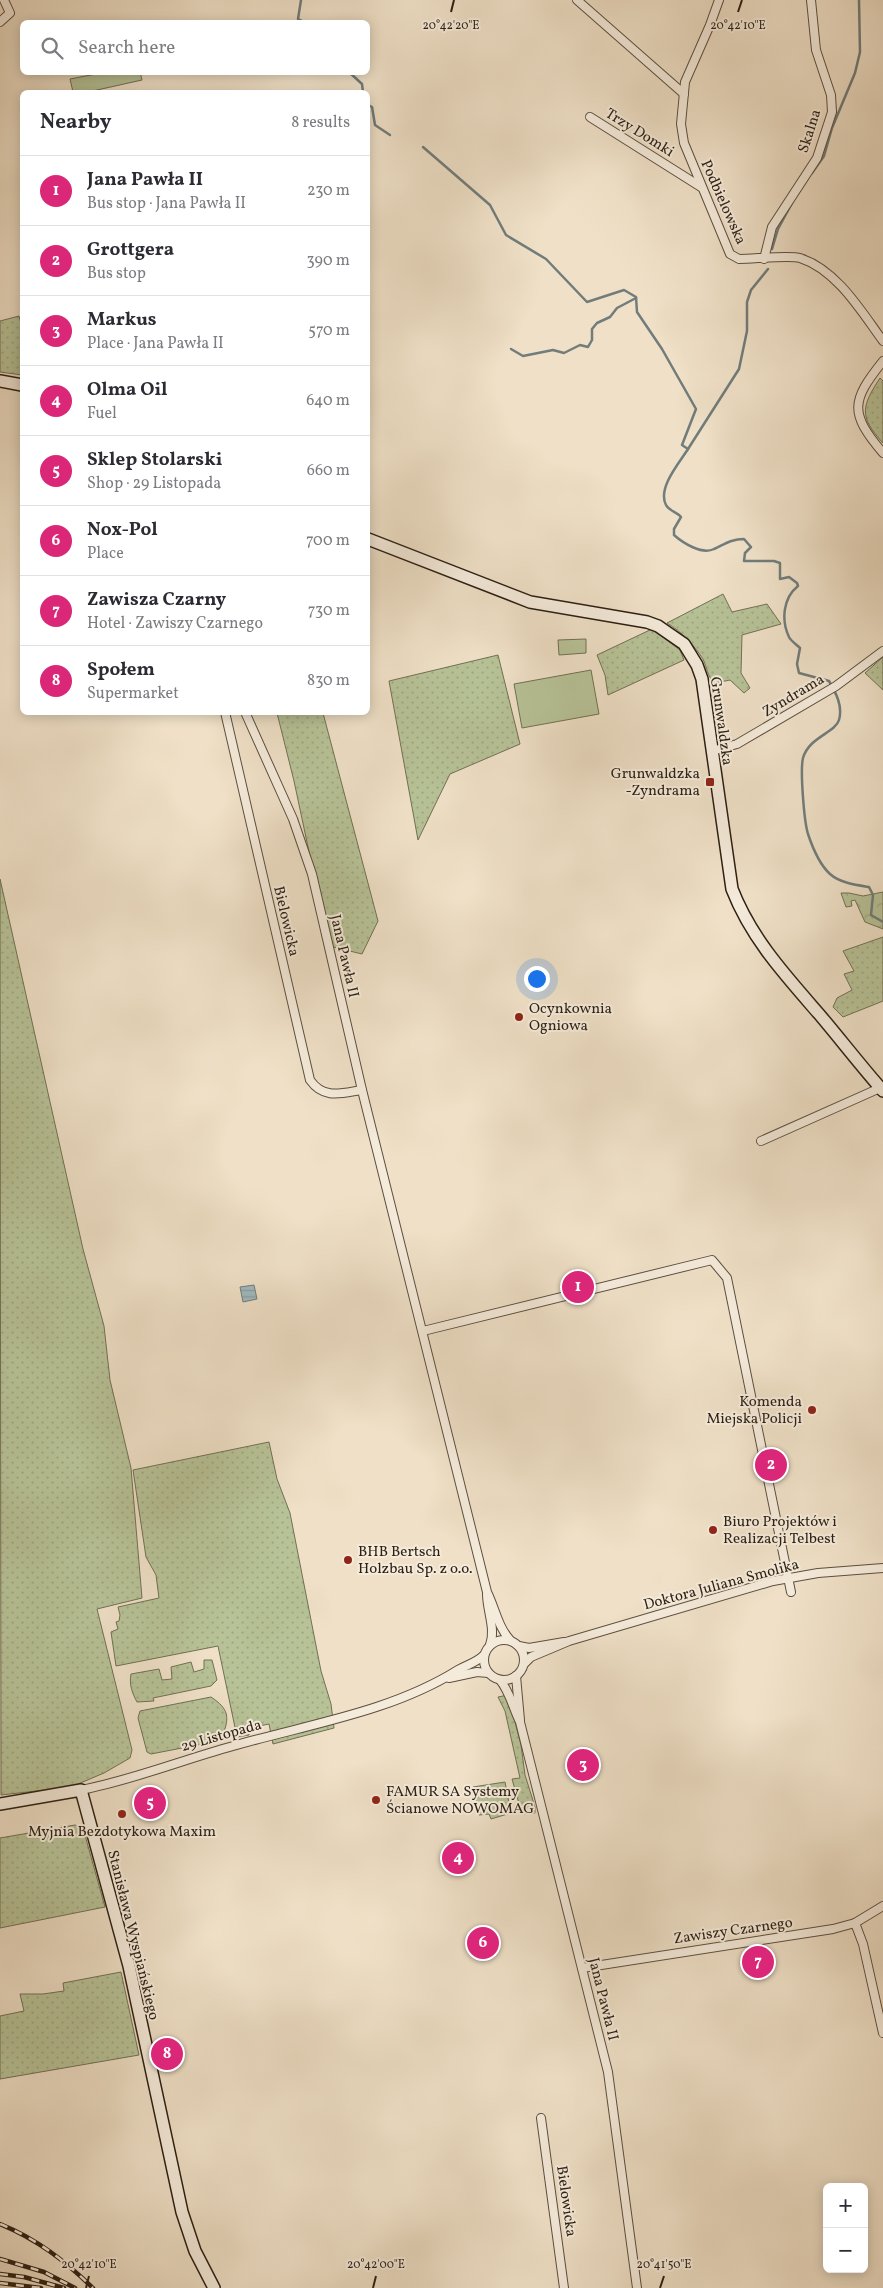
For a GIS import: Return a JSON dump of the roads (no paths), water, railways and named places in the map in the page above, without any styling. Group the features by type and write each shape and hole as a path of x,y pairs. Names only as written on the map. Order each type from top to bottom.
{"street":[{"path":"0,22 10,13 4,0"},
{"path":"577,0 684,94"},
{"name":"Podbielowska","path":"719,0 685,82 681,124 684,143 730,254 739,259 799,258 834,278 883,341"},
{"name":"Skalna","path":"764,260 772,227 817,158 832,112 831,95 816,50 811,0"},
{"name":"Trzy Domki","path":"590,117 701,187"},
{"path":"883,361 861,392 858,404 859,418 863,428 883,453"},
{"path":"0,381 20,385"},
{"name":"Grunwaldzka","path":"370,540 530,602 647,622 667,631 684,644 698,665 702,680 732,889 741,911 751,930 772,959 882,1089"},
{"name":"Zyndrama","path":"712,751 738,744 836,686 883,651"},
{"name":"Bielowicka","path":"226,715 310,1080 320,1090 329,1094 362,1090"},
{"name":"Jana Pawła II","path":"246,715 293,819 305,853 487,1592 487,1606 492,1632 490,1645"},
{"path":"761,1141 882,1089"},
{"path":"423,1331 712,1260 727,1278 791,1592"},
{"name":"Doktora Juliana Smolika","path":"519,1646 529,1648 569,1641 788,1577 883,1568"},
{"name":"Jana Pawła II","path":"487,1592 495,1607 503,1633 510,1640"},
{"path":"500,1640 510,1640 519,1646 524,1656 524,1664 516,1676 500,1680 488,1673 484,1663 484,1655 490,1645 500,1640"},
{"name":"Doktora Juliana Smolika","path":"524,1664 531,1657 569,1641"},
{"name":"29 Listopada","path":"0,1804 81,1790 130,1778 234,1746 369,1710 446,1678 460,1669 479,1661 484,1655"},
{"name":"29 Listopada","path":"446,1678 477,1672 488,1673"},
{"name":"Jana Pawła II","path":"516,1676 520,1722 611,2087 637,2288"},
{"name":"Jana Pawła II","path":"500,1680 506,1687 511,1704 520,1722"},
{"name":"Stanisława Wyspiańskiego","path":"81,1790 129,1966 182,2212 195,2251 214,2288"},
{"name":"Zawiszy Czarnego","path":"582,1968 833,1928 855,1923 883,1906"},
{"path":"855,1923 863,1944 883,2033"},
{"name":"Bielowicka","path":"542,2118 564,2288"}],"water":[{"path":"254,1285 257,1299 243,1302 240,1287"}],"waterway":[{"path":"300,20 298,19 301,0"},
{"path":"812,173 824,156 832,128 855,73 860,52 859,0"},
{"path":"352,75 362,84 363,90"},
{"path":"370,106 372,107 375,125 390,135"},
{"path":"423,147 490,205 506,235 546,259 587,302 624,290 636,297 637,312 662,349 696,409 682,445 688,449 667,483 665,491 666,505 681,517 674,529 674,535 687,545 704,550 714,549 732,541 744,539 751,547 745,553 744,561 774,561 780,563 780,579 789,577 797,583 798,586 786,603 784,617 789,637 800,648 797,664 799,673 829,681 836,695 840,710 837,725 816,740 806,751 803,758 803,796 808,834 820,861 830,874 843,882 869,887 873,895 871,915 883,922"},
{"path":"772,249 778,229 792,203"},
{"path":"688,449 739,369 747,331 747,302 751,290 768,269"},
{"path":"511,349 523,356 553,350 564,353 580,345 588,347 592,340 592,329 597,323 610,317 617,308 636,298"}],"railway":[{"path":"0,2224 50,2252 93,2288"},
{"path":"0,2259 44,2272 75,2288"},
{"path":"0,2274 24,2277 64,2288"},
{"path":"0,2283 41,2288"}],"place":[{"name":"Grunwaldzka -Zyndrama","path":"710,782"},
{"name":"Ocynkownia Ogniowa","path":"519,1017"},
{"name":"Jana Pawła II","path":"578,1287"},
{"name":"Komenda Miejska Policji","path":"812,1410"},
{"name":"Grottgera","path":"771,1465"},
{"name":"Biuro Projektów i Realizacji Telbest","path":"713,1530"},
{"name":"BHB Bertsch Holzbau Sp. z o.o.","path":"348,1560"},
{"name":"Markus","path":"583,1765"},
{"name":"FAMUR SA Systemy Ścianowe NOWOMAG","path":"376,1800"},
{"name":"Sklep Stolarski","path":"150,1803"},
{"name":"Myjnia Bezdotykowa Maxim","path":"122,1814"},
{"name":"Olma Oil","path":"458,1858"},
{"name":"Nox-Pol","path":"483,1943"},
{"name":"Zawisza Czarny","path":"758,1962"},
{"name":"Społem","path":"167,2054"}]}
